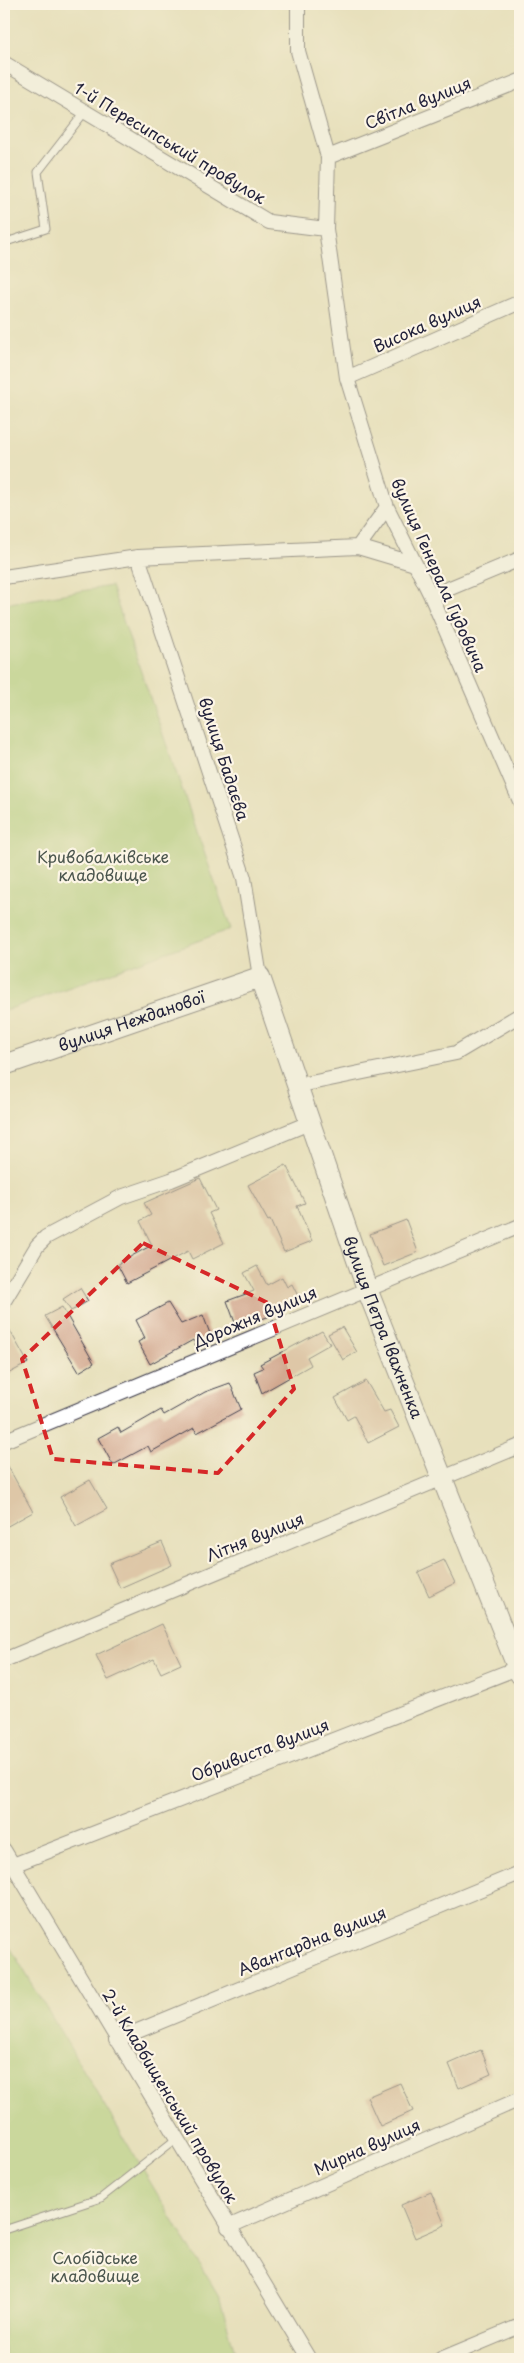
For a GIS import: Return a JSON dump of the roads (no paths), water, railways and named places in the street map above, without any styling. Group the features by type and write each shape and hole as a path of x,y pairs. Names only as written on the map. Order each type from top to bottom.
{"street":[{"name":"вулиця Генерала Гудовича","path":"298,4 298,51 328,157 326,228 347,378 387,507 431,596 517,783 520,800"},
{"name":"1-й Пересипський провулок","path":"4,63 268,222 326,228"},
{"name":"Світла вулиця","path":"328,157 520,81"},
{"name":"Висока вулиця","path":"347,378 520,302"},
{"path":"358,547 387,507"},
{"path":"4,576 138,556 358,547 415,564"},
{"name":"вулиця Бадаєва","path":"138,556 244,878 260,977"},
{"path":"431,596 520,559"},
{"name":"вулиця Нежданової","path":"4,1065 260,977"},
{"name":"вулиця Петра Івахненка","path":"260,977 367,1289 519,1670"},
{"path":"296,1086 456,1053 520,1016"},
{"path":"4,1300 37,1246 46,1237 121,1197 171,1180 309,1123"},
{"name":"Дорожня вулиця","path":"4,1441 520,1226"},
{"name":"Літня вулиця","path":"4,1660 520,1446"},
{"name":"Обривиста вулиця","path":"13,1865 519,1670"},
{"name":"2-й Кладбищенський провулок","path":"4,1850 228,2227 309,2359"},
{"name":"Авангардна вулиця","path":"116,2040 520,1873"},
{"name":"Мирна вулиця","path":"228,2227 520,2098"},
{"path":"441,2359 520,2326"}],"lane":[{"path":"6,242 46,229 38,172 84,112"},
{"path":"4,2230 101,2198 176,2139"}],"park label":[{"name":"Кривобалківське кладовище","path":"103,866"},
{"name":"Слобідське кладовище","path":"95,2267"}]}
